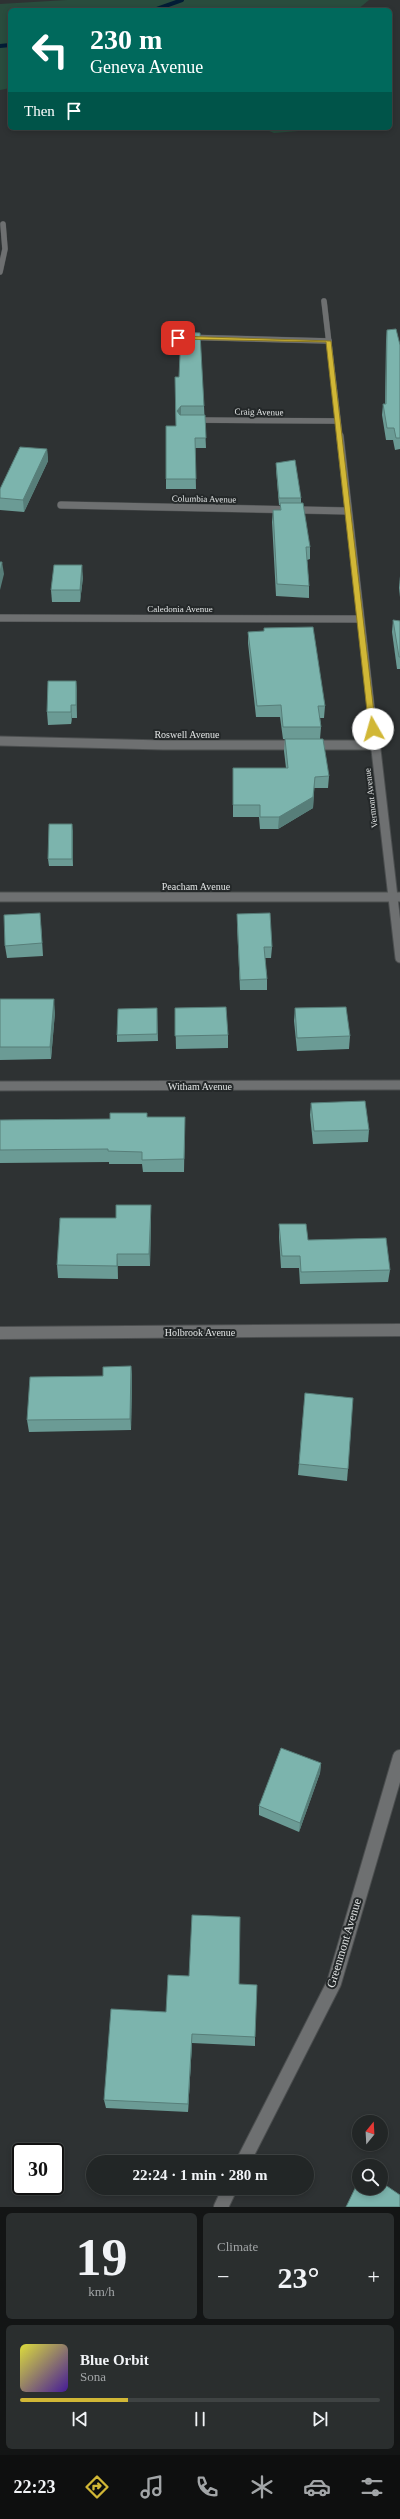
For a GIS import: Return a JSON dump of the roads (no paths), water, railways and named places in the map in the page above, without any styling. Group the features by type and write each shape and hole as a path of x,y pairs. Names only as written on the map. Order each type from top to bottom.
{"street":[{"path":"0,272 5,249 3,224"},
{"name":"Vermont Avenue","path":"324,301 375,745 396,897 400,958"},
{"path":"178,338 329,341"},
{"name":"Craig Avenue","path":"188,420 338,421"},
{"name":"Columbia Avenue","path":"61,505 348,511"},
{"name":"Caledonia Avenue","path":"0,618 360,620"},
{"name":"Roswell Avenue","path":"0,741 163,745 375,745"},
{"name":"Peacham Avenue","path":"0,897 396,897"},
{"name":"Witham Avenue","path":"0,1086 400,1085"},
{"name":"Holbrook Avenue","path":"0,1333 400,1330"},
{"name":"Greenmont Avenue","path":"247,2155 334,1983 400,1757"},
{"path":"221,2207 227,2195"}],"waterway":[{"path":"160,8 182,0"},
{"path":"0,46 8,45"}]}
